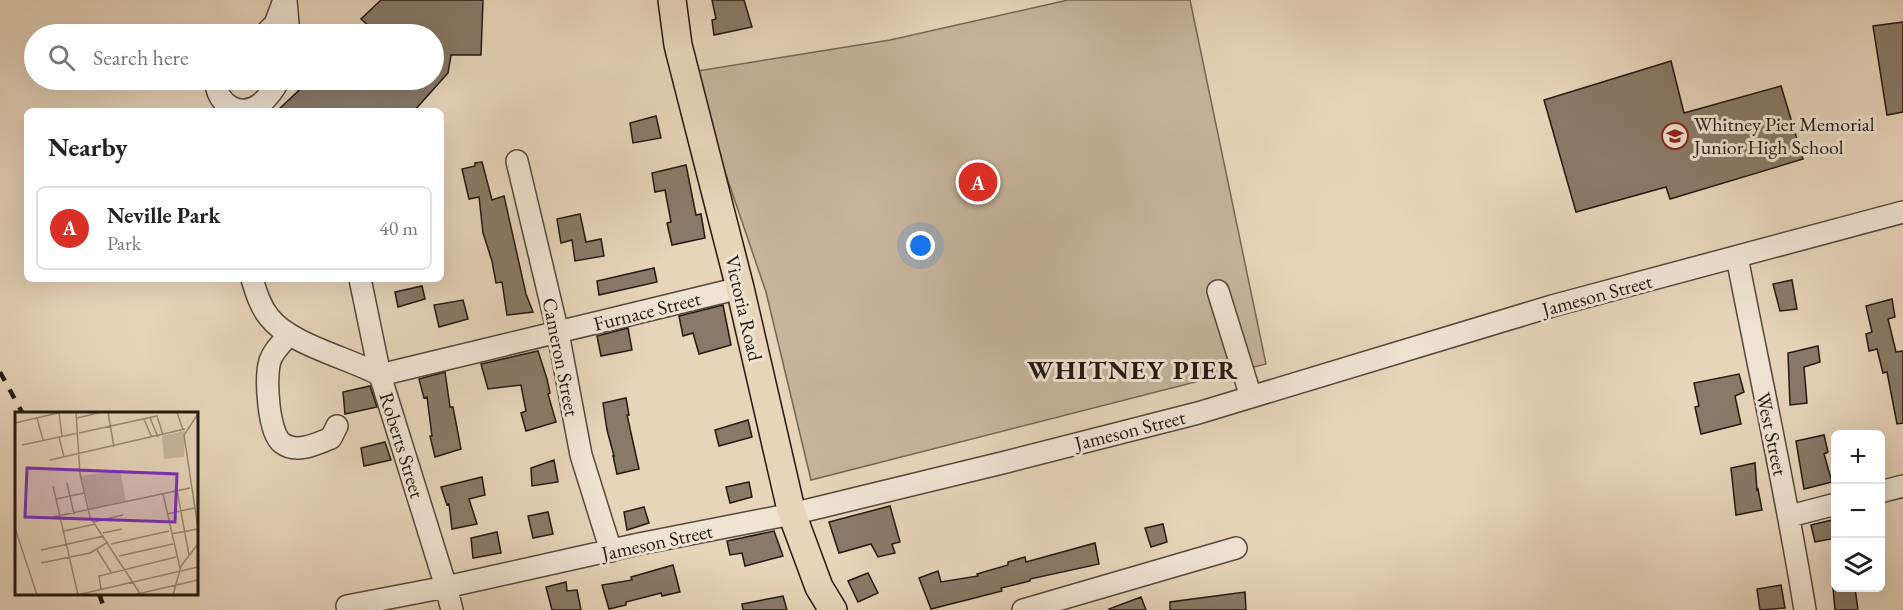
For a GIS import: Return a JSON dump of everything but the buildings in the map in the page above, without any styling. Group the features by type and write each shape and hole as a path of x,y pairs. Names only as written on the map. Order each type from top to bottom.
{"main road":[{"name":"Victoria Road","path":"672,0 678,45 740,288 792,514 819,587 833,610"}],"street":[{"path":"275,24 285,0"},
{"path":"285,0 288,24"},
{"path":"217,90 219,97 233,108"},
{"path":"254,108 274,90"},
{"name":"Cameron Street","path":"518,161 558,333 581,455 611,551"},
{"name":"Jameson Street","path":"347,606 792,514 1176,419 1552,306 1903,213"},
{"name":"West Street","path":"1737,257 1790,516 1805,610"},
{"path":"253,282 257,297 270,318 289,335 380,375"},
{"name":"Roberts Street","path":"361,282 380,375 452,610"},
{"name":"Furnace Street","path":"380,375 740,288"},
{"path":"1218,291 1251,397"},
{"path":"289,335 279,346 270,362 269,399 274,433 282,444 297,448 314,445 331,438 337,426"},
{"path":"1885,491 1903,486"},
{"path":"1790,516 1831,505"},
{"path":"1023,610 1236,548"}],"shaded area":[{"path":"1068,0 1190,0 1266,364 811,480 766,292 691,72 890,40"}],"railway":[{"path":"0,372 22,412"},
{"path":"99,595 105,610"}],"place":[{"name":"Whitney Pier Memorial Junior High School","path":"1675,136"},
{"name":"Neville Park","path":"978,182"}],"district":[{"name":"WHITNEY PIER","path":"1133,370"}]}
